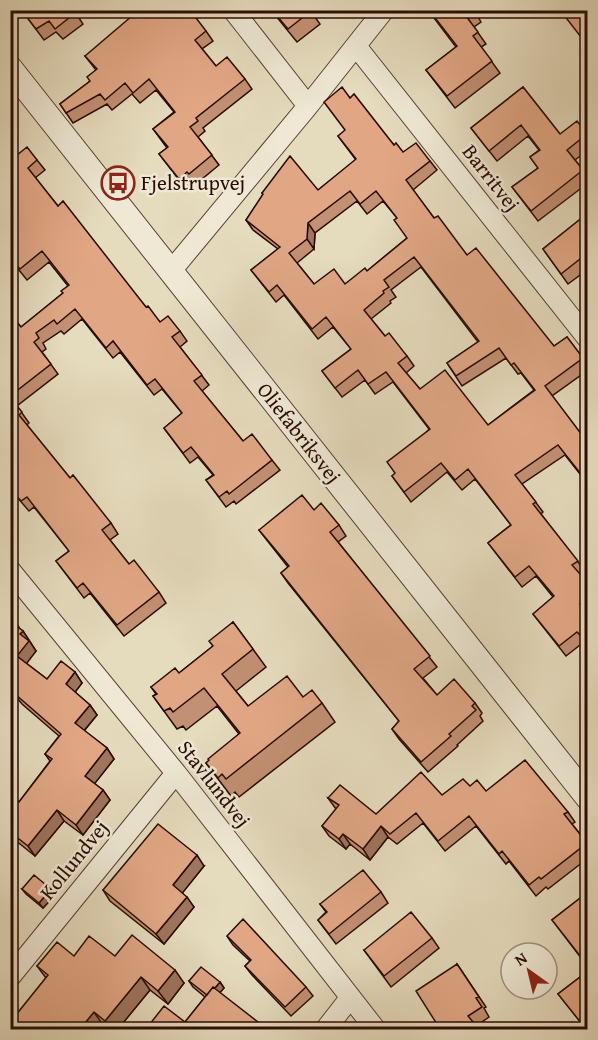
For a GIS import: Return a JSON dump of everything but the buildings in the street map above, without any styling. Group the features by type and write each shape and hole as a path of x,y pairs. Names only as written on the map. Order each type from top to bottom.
{"street":[{"path":"233,10 308,106"},
{"path":"171,272 384,10"},
{"name":"Barritvej","path":"356,46 588,339"},
{"name":"Oliefabriksvej","path":"10,68 588,798"},
{"name":"Stavlundvej","path":"10,570 176,773 376,1029"},
{"name":"Kollundvej","path":"10,977 176,773"},
{"path":"325,1029 350,998"}],"place":[{"name":"Fjelstrupvej","path":"118,183"}]}
